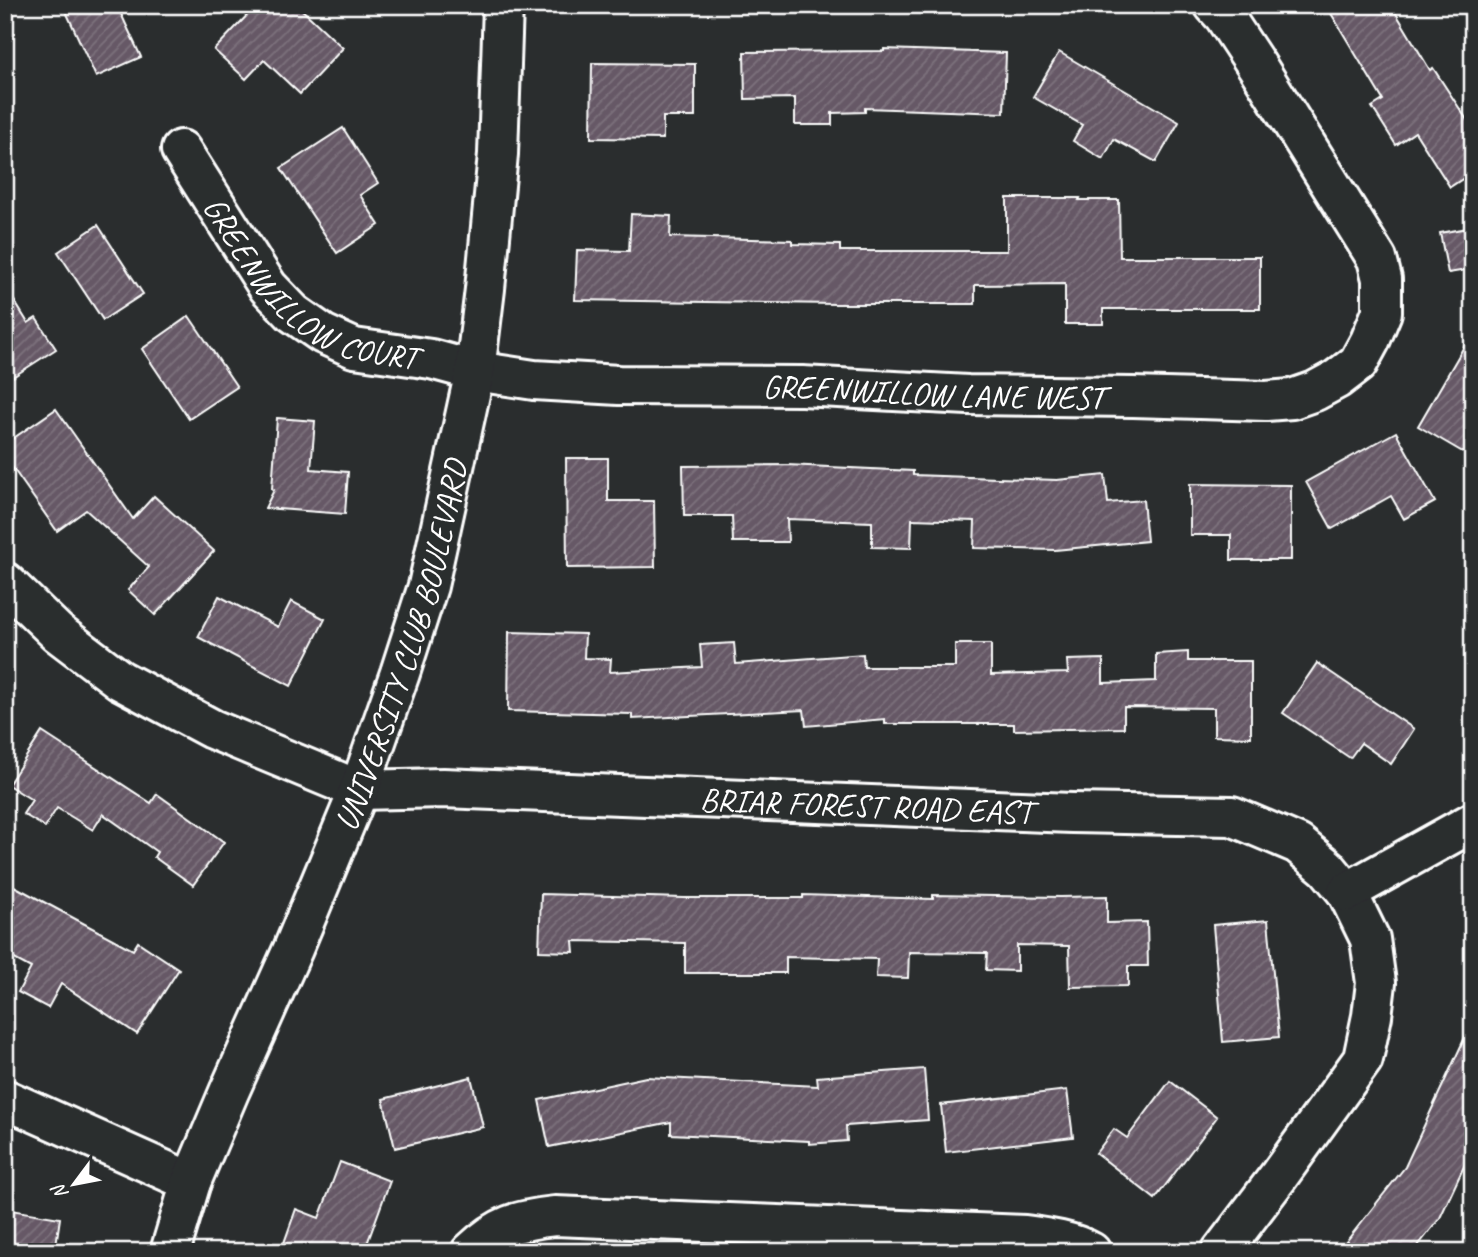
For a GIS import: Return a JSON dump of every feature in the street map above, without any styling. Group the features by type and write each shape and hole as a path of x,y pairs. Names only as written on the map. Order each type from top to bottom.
{"street":[{"name":"UNIVERSITY CLUB BOULEVARD","path":"170,1252 191,1182 359,790 428,586 475,371 498,155 503,5"},
{"name":"GREENWILLOW LANE WEST","path":"475,371 534,380 619,385 802,386 968,395 1266,401 1292,399 1315,391 1337,379 1357,363 1370,341 1382,313 1382,279 1377,259 1224,16 1214,5"},
{"name":"GREENWILLOW COURT","path":"181,150 268,287 293,313 323,334 354,348 431,359 475,371"},
{"path":"5,582 58,633 120,680 212,729 359,790"},
{"name":"BRIAR FOREST ROAD EAST","path":"359,790 443,788 1072,813 1232,816 1298,844 1326,867 1348,892 1370,939 1376,983 1372,1016 1363,1059 1221,1252"},
{"path":"1348,892 1473,822"},
{"path":"5,1099 191,1182"},
{"path":"471,1252 499,1229 525,1219 555,1216 1025,1235 1054,1239 1091,1252"}],"building":[{"path":"63,5 117,5 141,57 96,77"},
{"path":"257,5 297,5 343,48 300,94 264,60 246,79 214,50"},
{"path":"1326,5 1391,5 1430,70 1433,68 1473,129 1473,172 1450,187 1415,132 1396,145 1372,107 1383,100"},
{"path":"884,49 1006,53 1004,113 865,108 865,112 832,113 832,125 795,125 795,98 745,99 744,52"},
{"path":"1059,52 1179,122 1156,162 1114,139 1103,159 1073,141 1082,125 1033,97"},
{"path":"592,63 695,64 695,117 663,117 663,139 591,138"},
{"path":"343,128 378,183 360,195 379,225 337,253 281,168"},
{"path":"1007,198 1119,200 1120,257 1260,257 1260,309 1103,309 1103,324 1065,324 1065,284 975,285 975,304 575,300 577,250 629,251 631,214 671,216 670,237 792,240 792,244 840,245 840,251 1007,251"},
{"path":"98,225 143,294 103,320 58,252"},
{"path":"1473,227 1473,269 1448,273 1440,233"},
{"path":"5,286 28,323 36,318 56,349 5,382"},
{"path":"189,316 237,387 189,419 142,349"},
{"path":"1473,331 1473,458 1418,426"},
{"path":"56,409 133,519 154,496 214,551 155,615 128,590 149,567 86,510 57,531 5,457 5,444"},
{"path":"277,418 315,421 311,469 348,472 345,514 265,508 274,490"},
{"path":"1396,432 1435,502 1404,519 1391,496 1332,529 1306,482"},
{"path":"566,458 608,458 608,501 654,501 655,567 567,568"},
{"path":"787,465 913,471 913,475 1057,480 1105,475 1108,503 1143,500 1147,541 1055,550 974,548 975,521 912,519 911,548 872,547 872,522 787,519 788,542 733,542 732,516 684,516 683,466"},
{"path":"1190,484 1291,485 1291,560 1231,560 1231,535 1190,535"},
{"path":"219,596 278,627 291,601 325,619 291,686 198,637"},
{"path":"509,632 585,634 584,658 611,659 610,672 702,667 700,645 734,643 736,664 863,654 864,667 955,667 955,644 991,644 991,675 1068,673 1067,660 1103,659 1103,683 1156,681 1156,654 1188,652 1188,661 1251,661 1251,737 1214,736 1214,708 1124,707 1124,728 1014,730 1014,724 885,724 885,719 806,726 804,710 632,719 632,714 508,711"},
{"path":"1317,663 1414,729 1391,764 1361,743 1350,758 1283,713"},
{"path":"42,732 151,803 157,794 224,842 193,885 154,857 157,852 103,814 93,830 57,808 45,827 23,814 32,800 8,785"},
{"path":"14,886 133,950 138,942 179,969 137,1034 61,984 48,1008 18,992 31,968 5,954 5,903"},
{"path":"541,894 684,898 803,898 803,895 933,899 933,895 1107,896 1107,923 1147,922 1148,966 1128,966 1128,986 1070,987 1069,946 1017,945 1017,971 986,970 987,953 909,952 908,978 876,977 877,959 786,957 786,973 685,973 685,943 573,941 574,952 539,951"},
{"path":"1268,920 1279,1037 1223,1042 1213,925"},
{"path":"1473,1020 1473,1147 1440,1218 1413,1252 1338,1252 1405,1167"},
{"path":"924,1069 928,1120 846,1126 847,1141 809,1144 809,1141 671,1134 671,1122 549,1147 539,1100 646,1077 818,1086 817,1077"},
{"path":"471,1077 483,1127 395,1148 383,1099"},
{"path":"1170,1081 1217,1117 1155,1199 1096,1153 1114,1129 1127,1138"},
{"path":"1067,1090 1073,1137 946,1152 941,1105"},
{"path":"340,1162 390,1181 364,1252 308,1252 284,1243 296,1209 319,1218"},
{"path":"5,1209 60,1218 55,1252 5,1252"}]}
